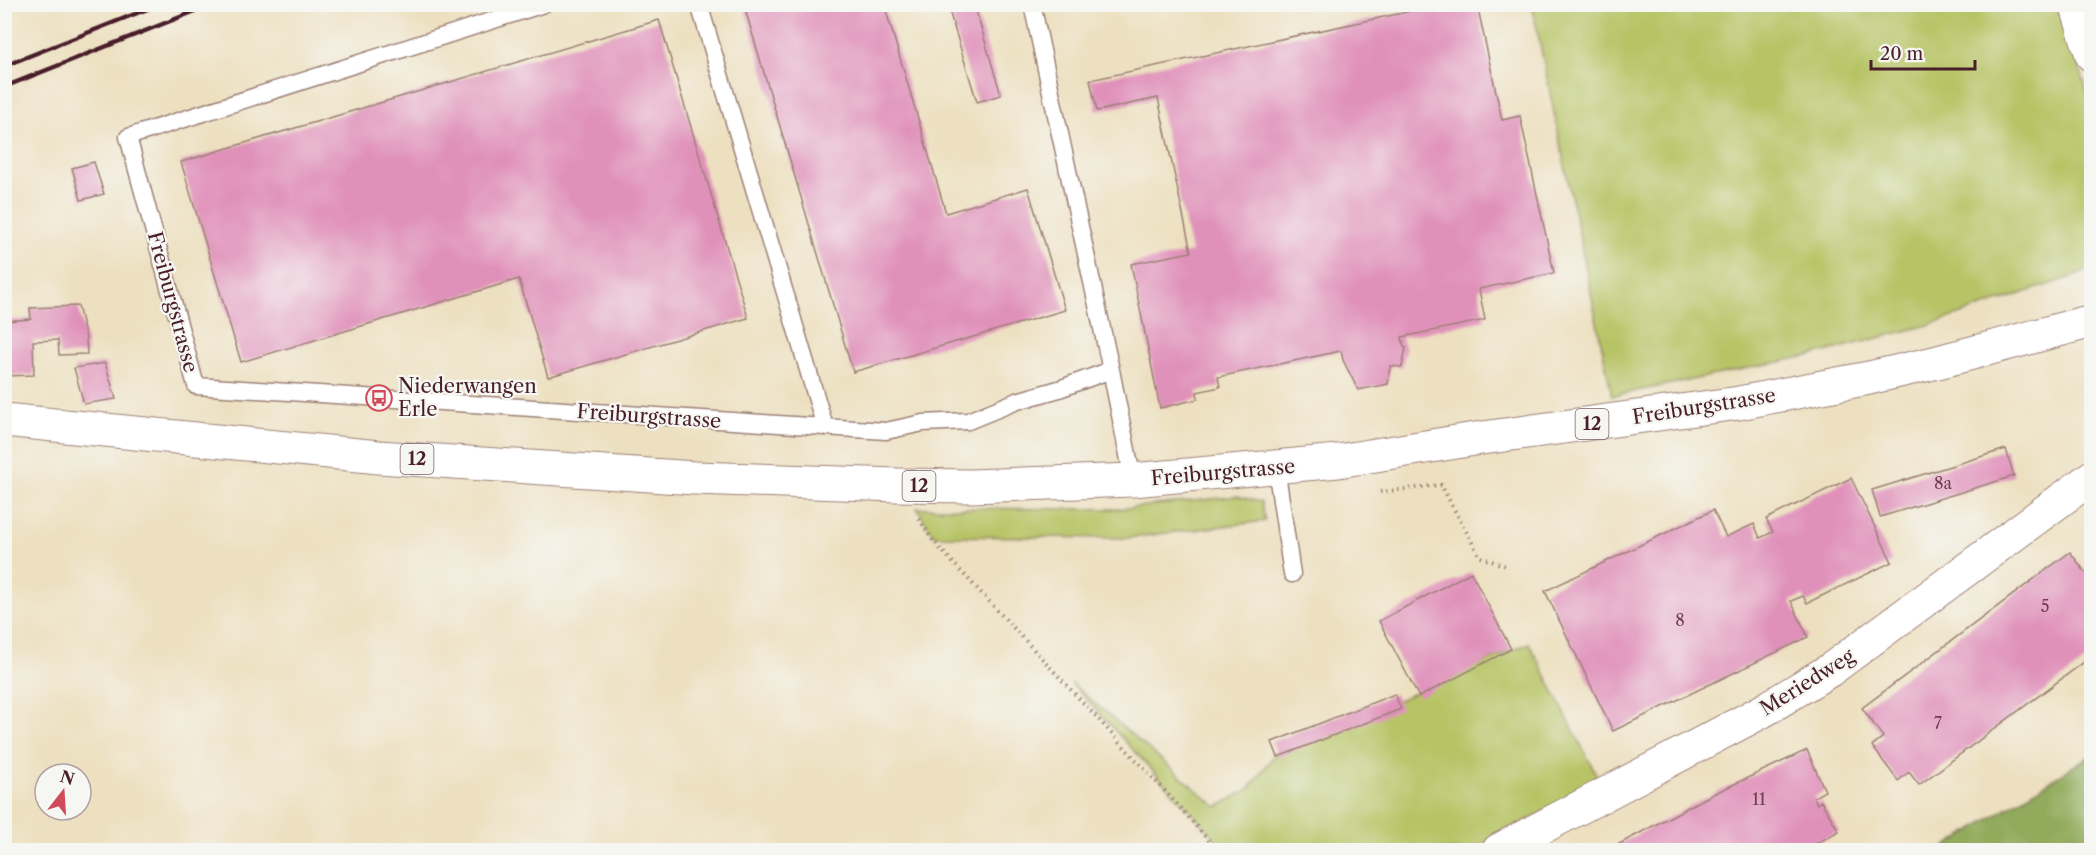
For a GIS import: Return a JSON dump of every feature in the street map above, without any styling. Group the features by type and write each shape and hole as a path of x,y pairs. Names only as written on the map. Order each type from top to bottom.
{"main road":[{"path":"2076,4 2091,54"},
{"name":"Freiburgstrasse","path":"4,420 367,456 695,478 897,485 1041,485 1132,480 1338,461 1475,439 1739,403 1927,365 2091,321"},
{"name":"Meriedweg","path":"1499,850 1761,712 1830,670 2091,477"}],"lane":[{"name":"Freiburgstrasse","path":"544,4 128,137 196,386 886,431 923,423 968,421 1017,401 1111,370 1132,480"},
{"path":"699,4 825,427"},
{"path":"1032,4 1111,370"},
{"path":"1276,468 1292,574"}],"path":[{"path":"897,485 933,541 1217,850"},
{"path":"1376,492 1441,485 1480,556 1509,567"}],"green space":[{"path":"1532,5 2061,5 2091,105 2091,268 2080,274 1932,324 1813,355 1612,396"},
{"path":"1238,496 1261,502 1265,521 1127,538 934,536 917,508 1119,509"},
{"path":"1529,643 1600,782 1471,850 1226,850 1071,683 1217,807 1250,788 1275,754"},
{"path":"2091,755 2091,850 1940,850"}],"building":[{"path":"759,4 884,4 946,213 1028,188 1065,310 853,372 745,9"},
{"path":"947,4 974,4 1001,95 977,102"},
{"path":"1444,4 1477,4 1502,120 1520,116 1554,273 1479,289 1485,320 1402,337 1406,348 1402,367 1390,366 1388,384 1358,390 1341,351 1218,377 1220,387 1197,392 1198,399 1160,408 1131,264 1191,252 1158,98 1097,111 1090,80"},
{"path":"659,20 748,318 548,377 519,279 241,362 181,162"},
{"path":"94,162 104,194 81,200 72,168"},
{"path":"78,306 86,338 87,354 59,355 58,340 33,341 34,375 4,376 4,321 31,319 30,308"},
{"path":"105,363 116,399 84,404 74,368"},
{"path":"2006,449 2014,476 1880,517 1872,490"},
{"path":"1851,478 1892,562 1807,603 1803,596 1791,601 1808,637 1613,731 1545,591 1713,510 1726,537 1754,524 1760,538 1773,532 1766,519"},
{"path":"2070,552 2092,581 2092,656 1919,785 1909,772 1898,781 1872,746 1883,737 1862,708"},
{"path":"1471,572 1511,649 1419,697 1379,621"},
{"path":"1395,694 1401,709 1278,757 1272,742"},
{"path":"1807,750 1825,791 1814,797 1817,804 1821,801 1839,831 1805,850 1608,850 1711,795"}],"railway":[{"path":"4,66 160,4"},
{"path":"4,87 213,4"}],"place":[{"name":"Niederwangen Erle","path":"379,398"}]}
